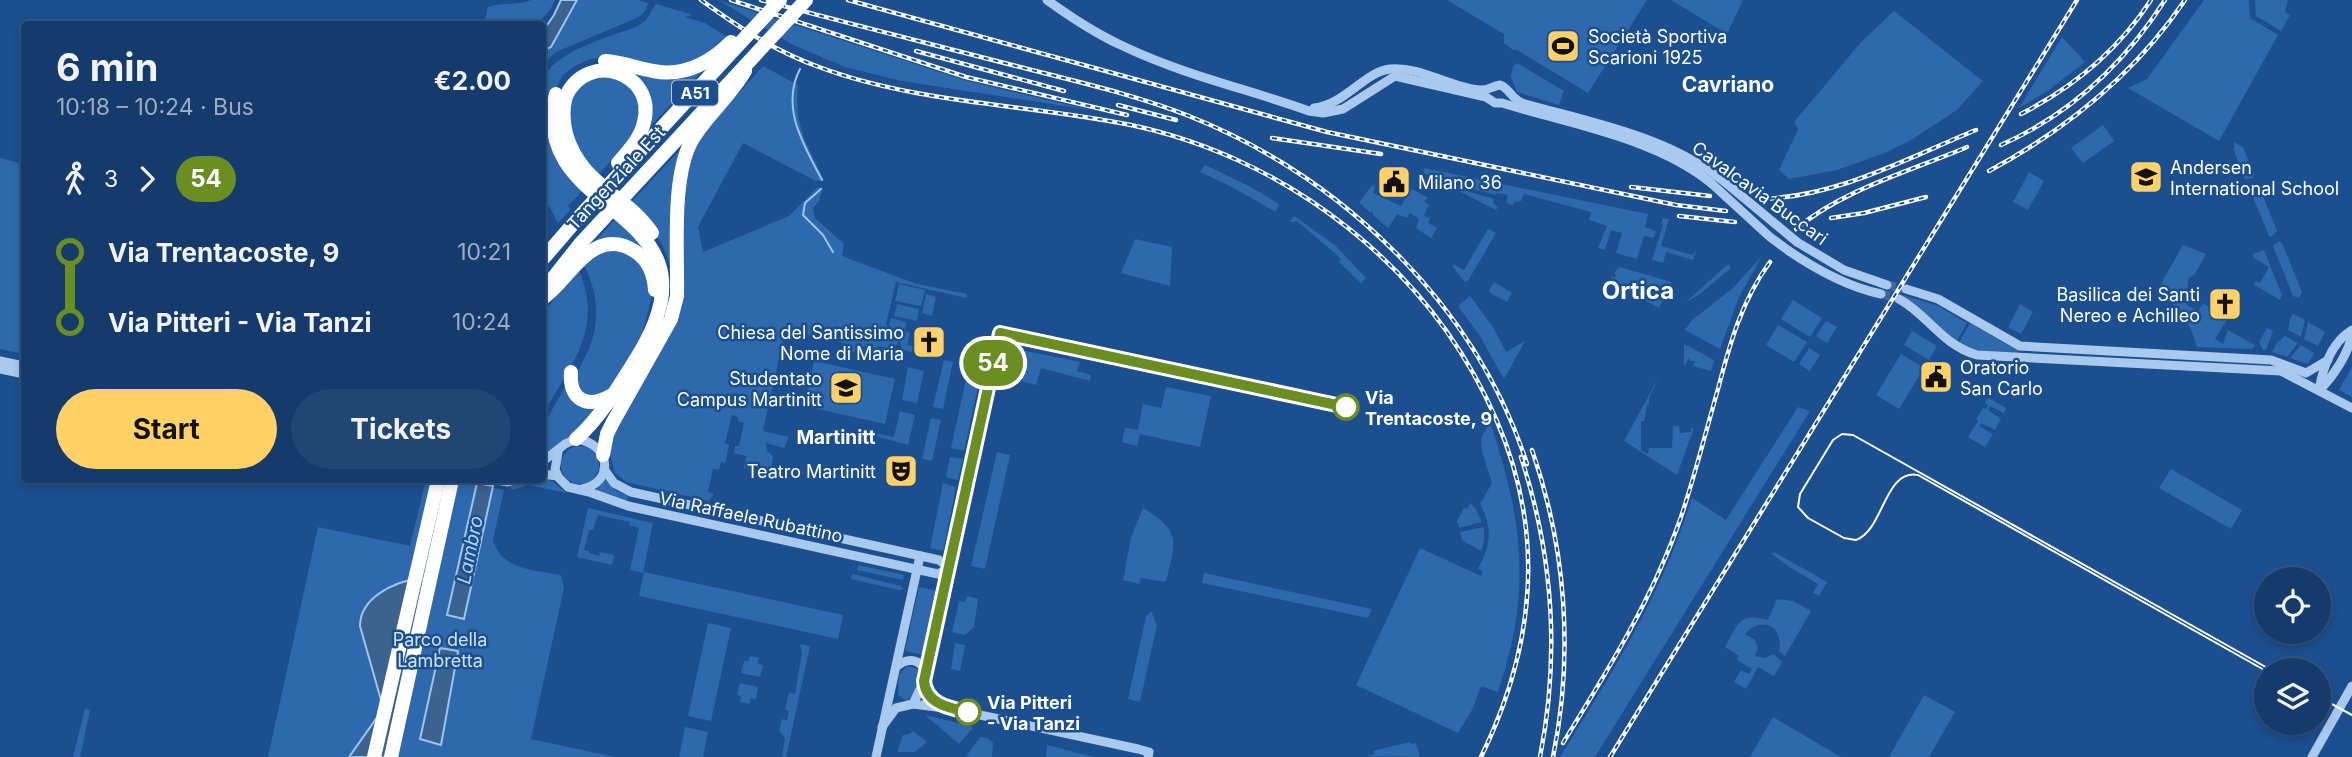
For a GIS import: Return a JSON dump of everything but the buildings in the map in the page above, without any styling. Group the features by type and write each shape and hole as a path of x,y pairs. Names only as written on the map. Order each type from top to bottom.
{"highway":[{"path":"576,439 611,396 652,335 662,297 661,269 657,256 639,230 588,190 568,165 556,138 553,108 568,76 590,63 612,61 666,72 686,70 704,64 726,47 771,0"},
{"name":"Tangenziale Est","path":"546,255 780,0"},
{"name":"Tangenziale Est","path":"546,287 580,244 748,66 806,0"},
{"path":"603,462 607,434 671,319 677,296 680,171 687,151 696,134 732,93 748,66"},
{"path":"546,252 555,234 631,146 643,127 646,116 639,89 630,79 618,72 599,71 584,76 561,95"},
{"path":"561,95 565,131 580,165 592,179 637,215 663,253 669,283 668,300 656,345"},
{"path":"546,295 583,257 601,247 619,245 635,252 643,258 653,274 655,292 651,321 636,360"},
{"path":"571,372 572,389 581,399 595,402 611,396"},
{"path":"374,757 437,483"},
{"path":"391,757 451,483"}],"street":[{"path":"1047,0 1128,49 1235,88 1314,112 1331,112 1343,108 1389,78 1399,76 1490,99 1495,103 1573,121"},
{"path":"1302,108 1328,106 1381,71 1401,69 1472,89 1501,85 1522,103 1573,121"},
{"path":"1359,85 1363,93 1361,98"},
{"path":"1490,88 1490,99"},
{"path":"1349,93 1354,99 1361,98"},
{"path":"1502,103 1508,93"},
{"name":"Cavalcavia Buccari","path":"1573,121 1652,140 1692,160 1726,183 1797,242 1844,270 1884,289 1859,288 1789,251 1710,183 1652,148 1573,121"},
{"path":"1906,289 1938,299 2020,346 2271,360 2306,373 2328,360"},
{"path":"1899,299 1943,337 1968,353 2281,371 2352,408"},
{"path":"2319,390 2328,360 2339,340 2352,332"},
{"path":"2319,390 2349,346 2352,332"},
{"path":"2105,362 2112,352"},
{"path":"2159,365 2160,354"},
{"path":"2195,356 2199,367"},
{"path":"0,360 21,365"},
{"path":"0,369 21,373"},
{"path":"546,460 576,439"},
{"name":"Via Raffaele Rubattino","path":"546,475 557,476 568,487 628,506 917,570 938,574 949,568 943,562 920,556 631,492 619,487 592,443 576,439"},
{"path":"557,476 555,464 558,452"},
{"path":"580,489 595,485 603,462"},
{"path":"876,757 920,556"},
{"path":"949,568 925,677 925,690 929,696 940,705 952,709 1149,754"},
{"path":"882,727 893,710 909,705 925,677 921,665 909,659 896,667"},
{"path":"892,682 896,699 909,705 952,709"},
{"path":"2312,757 2352,686"}],"green space":[{"path":"555,0 540,21 485,21 488,7"},
{"path":"577,0 639,0 648,3 646,10 639,17 556,52 546,61 546,49 551,46"},
{"path":"718,0 967,81 1090,110 902,81 845,67 793,45"},
{"name":"Società Sportiva Scarioni 1925","path":"1447,0 1647,0 1588,93 1513,50 1504,43 1504,34"},
{"path":"1671,0 1743,0 1727,34"},
{"path":"2204,0 2249,0 2250,18 2278,35 2219,141 2128,88 2147,79"},
{"path":"2255,0 2288,0 2285,12 2290,15 2281,31 2256,16"},
{"path":"656,4 693,15 684,17 705,23 729,38 712,54 671,69 601,57 575,66 563,75 553,93 584,189 568,206 571,209 558,223 546,200 546,73 574,51 638,26 646,20"},
{"path":"1894,11 1983,81 1957,110 1908,142 1837,170 1789,179 1779,170 1798,129 1794,122 1862,41"},
{"path":"2062,37 2085,62 2049,90 2019,108"},
{"path":"1517,63 1564,91 1559,105 1517,92 1511,77 1513,66"},
{"path":"596,65 706,67 646,131 650,114 617,67 562,90 578,72"},
{"path":"763,66 798,85 800,124 824,180 816,181 743,143 698,227 703,252 789,216 818,187 823,188 819,201 813,208 815,218 844,244 842,256 917,284 967,294 966,298 896,282 886,324 898,342 893,350 879,346 877,350 860,346 858,353 843,350 844,343 827,339 827,335 813,332 812,336 785,331 763,431 789,437 784,448 766,443 767,451 773,456 771,471 744,468 746,456 734,453 735,446 739,446 744,423 732,415 725,443 729,445 725,463 721,462 719,470 713,469 708,492 714,494 709,501 626,482 615,473 608,446 678,317 684,188 694,143"},
{"path":"595,73 634,86 643,116 629,142 595,178 586,167 567,125 573,89"},
{"path":"2103,125 2114,141 2083,163 2071,148"},
{"path":"2234,142 2243,147 2253,178 2245,179 2234,151"},
{"path":"683,147 670,266 654,232 628,205"},
{"path":"0,158 21,163 21,353 0,349"},
{"path":"1205,165 1279,204 1276,212 1200,172"},
{"path":"1424,168 1648,214 1645,227 1656,231 1654,238 1644,236 1637,259 1616,253 1622,233 1611,230 1605,250 1598,248 1607,226 1589,220 1591,212 1524,194 1521,201 1512,205 1506,203 1508,195 1496,195 1465,187 1464,190 1494,199 1493,203 1498,207 1496,210 1424,173"},
{"path":"2029,172 2044,181 2028,210 2013,202"},
{"path":"1372,185 1375,187 1373,193 1401,206 1412,189 1428,198 1424,201 1429,205 1424,215 1427,218 1431,216 1428,223 1437,228 1431,238 1416,228 1419,219 1410,213 1407,218 1397,214 1388,228 1373,212 1359,203"},
{"path":"2255,185 2259,186 2277,231 2271,237 2250,190"},
{"path":"1294,216 1336,246 1366,278 1361,283 1339,262 1341,260 1337,255 1297,221 1290,222"},
{"path":"617,217 632,227 646,256 590,247"},
{"path":"1663,218 1669,219 1661,246 1693,255 1697,248 1693,260 1666,252 1663,263 1652,260"},
{"path":"1488,229 1496,233 1465,282 1452,266 1453,264 1464,270"},
{"path":"1135,239 1172,247 1170,286 1121,273"},
{"path":"2279,241 2302,292 2299,298 2293,296 2273,246"},
{"path":"2183,245 2206,254 2195,274 2188,279 2184,293 2187,305 2198,311 2203,303 2228,318 2215,339 2223,344 2228,330 2255,345 2252,349 2197,347 2183,315 2157,291"},
{"path":"609,248 638,257 652,285 651,300 642,335 610,389 595,397 578,392 579,372 596,325 594,293 582,262"},
{"path":"2264,250 2282,295 2280,300 2254,285 2256,281 2260,283 2269,267 2254,258 2253,254"},
{"path":"1762,256 1739,297 1720,349 1685,330 1691,321 1733,288"},
{"path":"1728,264 1731,268 1685,303"},
{"path":"577,267 585,288 588,308 586,327 574,362 546,409 546,310"},
{"path":"1619,267 1672,282 1659,308 1614,284 1616,280 1609,282 1612,276 1615,278 1614,273"},
{"path":"1494,282 1512,293 1507,302 1490,293"},
{"path":"899,284 925,290 921,306 895,301"},
{"path":"926,294 936,297 932,316 922,313"},
{"path":"1903,295 1938,306 1967,323 1957,341 1901,298"},
{"path":"1470,296 1493,327 1506,352 1525,341 1504,379 1480,336 1458,306"},
{"path":"1793,300 1822,318 1810,337 1781,319"},
{"path":"897,304 919,309 917,321 894,316"},
{"path":"2020,304 2033,312 2021,334 2008,327"},
{"path":"2293,314 2305,320 2301,337 2288,330"},
{"path":"891,318 906,322 905,331 910,333 907,345 913,346 912,352 902,350 900,341 889,325"},
{"path":"1826,321 1837,327 1827,343 1816,336"},
{"path":"2308,322 2325,332 2318,346 2304,339"},
{"path":"1970,323 2018,350 2017,355 1980,351 1959,342"},
{"path":"1778,325 1807,342 1794,362 1766,345"},
{"path":"2267,328 2273,331 2266,350 2263,350 2259,342"},
{"path":"1912,331 1937,346 1929,360 1904,345"},
{"path":"2285,336 2298,343 2287,357 2272,352"},
{"path":"975,339 988,342 964,451 951,448"},
{"path":"1684,344 1714,360 1711,371 1693,366 1695,361 1690,361 1689,358 1684,366"},
{"path":"2301,345 2314,353 2308,364 2290,358"},
{"path":"1011,348 1080,362 1077,371 1091,375 1090,381 1041,368 1036,385 1002,376 1007,352"},
{"path":"1809,348 1820,355 1810,371 1799,364"},
{"path":"1901,354 1924,368 1899,409 1876,395"},
{"path":"944,360 953,362 943,409 933,407"},
{"path":"814,361 895,379 885,424 804,406"},
{"path":"908,367 924,371 917,403 902,400"},
{"path":"2352,367 2352,397 2339,390"},
{"path":"1660,375 1649,398 1644,421 1641,421 1641,450 1648,454 1649,448 1672,448 1673,426 1679,426 1680,433 1691,432 1691,428 1694,428 1677,475 1624,441"},
{"path":"567,383 599,403 577,432 546,455 546,421"},
{"path":"1166,387 1211,396 1200,447 1140,434 1137,446 1122,442 1125,428 1138,430 1143,404 1161,408"},
{"path":"1988,398 2006,408 2004,413 1990,406 1988,410 2001,419 1995,430 1981,423 1979,426 1993,434 1985,447 1968,437 1983,408 1986,409"},
{"path":"1798,407 1810,411 1595,757 1560,757 1635,632 1666,567 1692,498 1726,520"},
{"path":"900,411 915,415 908,445 875,436 875,433 894,437"},
{"path":"931,418 941,420 932,461 922,459"},
{"path":"1490,422 1510,491 1516,524 1519,588 1516,621 1498,692 1481,686 1472,710 1458,733 1356,685 1420,548 1481,576 1483,572 1478,568 1486,552 1489,529 1480,504 1492,483 1482,452 1481,438"},
{"path":"580,446 593,452 599,465 593,478 580,484 567,478 561,465 567,452"},
{"path":"997,452 1010,455 985,569 971,566"},
{"path":"950,457 963,459 958,480 946,477"},
{"path":"2171,469 2242,510 2231,529 2159,488"},
{"path":"546,479 567,493 528,485 508,491 511,486 546,483"},
{"path":"605,479 615,490 628,496 627,503 596,490"},
{"name":"Parco della Lambretta","path":"425,483 470,483 504,490 493,540 497,550 511,563 521,567 561,575 564,588 531,739 615,757 268,757 318,527 410,546"},
{"path":"943,483 956,487 943,551 930,548"},
{"path":"1470,503 1482,522 1459,528 1457,521"},
{"path":"588,508 653,523 643,573 630,570 639,528 629,525 630,522 598,515 593,530 589,530 584,550 599,556 600,552 614,555 612,565 577,557"},
{"path":"1143,508 1164,524 1173,539 1166,582 1141,578 1139,584 1123,580 1131,537"},
{"path":"1484,527 1481,551 1462,540 1460,532"},
{"path":"1774,552 1827,582 1819,596 1813,593 1818,584 1791,568 1772,554"},
{"path":"858,565 904,575 903,580 857,570"},
{"path":"644,572 843,615 838,639 639,596"},
{"path":"1204,573 1372,609 1368,618 1202,583"},
{"path":"852,574 901,586 904,589 851,579"},
{"path":"919,587 938,591 924,655 905,651"},
{"path":"967,596 978,599 974,627 965,635 952,632 959,601 965,602"},
{"path":"1777,599 1793,601 1811,611 1785,656 1779,651 1778,635 1770,626 1758,625 1745,634 1755,640 1758,648 1755,656 1765,658 1774,654 1782,662 1774,676 1758,667 1746,689 1734,682 1741,670 1749,674 1752,669 1737,660 1739,656 1725,647 1740,622 1751,617 1768,620"},
{"path":"1151,611 1157,625 1140,702 1128,699 1146,617"},
{"path":"708,623 731,628 711,721 688,716"},
{"path":"955,643 965,645 960,671 951,669"},
{"path":"800,644 810,646 786,757 782,757 785,738 779,731 782,719 787,720 789,711 785,709 789,693 795,694 802,653"},
{"path":"750,656 759,658 758,664 763,665 760,677 741,673 744,661 748,661"},
{"path":"907,666 917,669 919,678 915,692 906,701 898,695 899,675"},
{"path":"740,683 758,687 756,699 751,698 750,704 740,702 741,696 737,695"},
{"path":"1924,695 1955,712 1929,757 1889,757"},
{"path":"85,709 90,710 80,757 73,757"},
{"path":"925,715 971,726 973,728 959,744"},
{"path":"1773,717 1841,757 1750,757"},
{"path":"685,727 708,732 703,757 679,757"},
{"path":"913,731 927,742 915,752 897,752 903,735"},
{"path":"980,737 993,743 992,757 966,757"},
{"path":"1416,743 1420,757 1367,756 1374,754 1373,751"},
{"path":"1047,745 1094,757 1046,757"}],"water":[{"path":"561,0 577,0 551,47 546,50 546,27"},
{"name":"Lambro","path":"477,483 493,486 464,619 447,615"},
{"path":"419,578 434,581 397,757 349,757 378,716 381,700 360,626 362,616 372,599 380,593 400,583"},
{"path":"440,648 458,651 441,745 420,739"}],"waterway":[{"path":"800,69 794,84 793,112 802,140 822,180"},
{"path":"821,189 805,203 803,215 823,235 833,252"}],"tunnel":[{"path":"1887,285 1906,289"},
{"path":"1881,294 1899,299"}],"tram line":[{"path":"2254,660 1853,435 1842,434 1833,440 1800,494 1798,507 1808,518 1844,538 1856,540 1873,525 1898,481 1907,476 1918,475 2254,664"},
{"path":"2331,704 2352,715"}],"railway":[{"path":"701,0 772,46 803,61 857,79 934,96 1131,125 1190,141 1246,164 1299,193 1349,228 1394,269 1434,315 1468,365 1496,419 1512,462 1522,504 1528,590 1523,632 1499,716 1481,757"},
{"path":"731,0 966,77 1127,115"},
{"path":"761,0 1146,101 1189,116 1245,142 1299,174 1350,211 1396,253 1438,300 1474,351 1504,406 1527,464"},
{"path":"848,0 1327,132 1676,205 1726,211"},
{"path":"1610,757 2077,0"},
{"path":"2021,114 2059,92 2094,65 2125,35 2151,0"},
{"path":"2001,145 2050,118 2094,85 2132,45 2165,0"},
{"path":"1989,171 2046,137 2098,97 2144,52 2185,0"},
{"path":"916,51 1064,91"},
{"path":"1118,105 1176,120"},
{"path":"1760,199 1789,197 1844,184 1976,130"},
{"path":"1272,138 1381,154"},
{"path":"1796,229 1856,192 1967,147"},
{"path":"1631,187 1710,196"},
{"path":"1831,218 1864,213 1926,197"},
{"path":"1679,216 1735,222"},
{"path":"1563,743 1628,633 1670,547 1691,485 1738,322 1752,291 1770,262"},
{"path":"1532,450 1553,525 1563,602 1563,680 1553,757"},
{"path":"1521,457 1540,531 1550,606 1550,681 1540,757"}],"bus line":[{"name":"54","path":"968,712 940,705 925,690 924,681 1000,333 1346,407"}],"place":[{"name":"Società Sportiva Scarioni 1925","path":"1563,46"},
{"name":"Andersen International School","path":"2146,177"},
{"name":"Milano 36","path":"1394,182"},
{"name":"Basilica dei Santi Nereo e Achilleo","path":"2225,304"},
{"name":"Chiesa del Santissimo Nome di Maria","path":"929,342"},
{"name":"Oratorio San Carlo","path":"1936,377"},
{"name":"Studentato Campus Martinitt","path":"846,388"},
{"name":"Via Trentacoste, 9","path":"1346,407"},
{"name":"Teatro Martinitt","path":"901,471"},
{"name":"Via Pitteri - Via Tanzi","path":"968,712"}],"district":[{"name":"Cavriano","path":"1728,84"},
{"name":"Ortica","path":"1638,290"},
{"name":"Martinitt","path":"836,437"}]}
